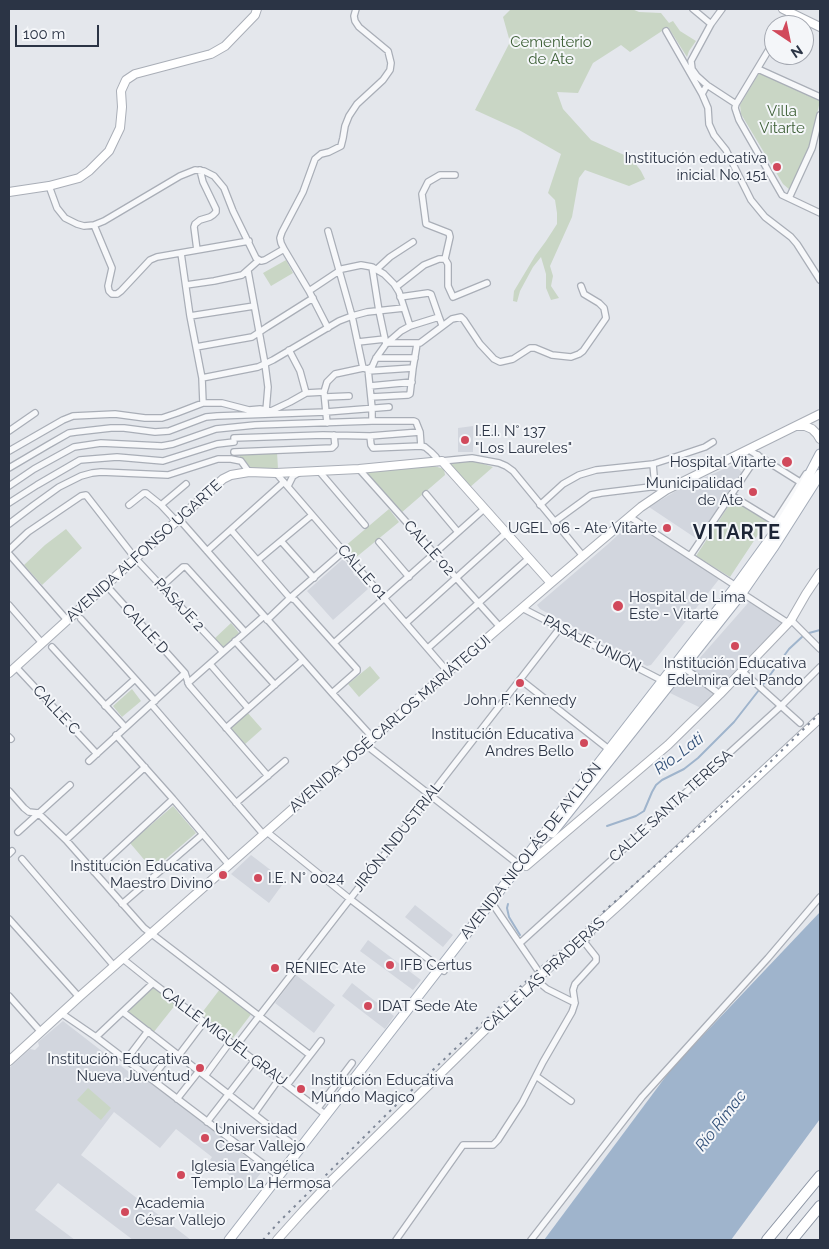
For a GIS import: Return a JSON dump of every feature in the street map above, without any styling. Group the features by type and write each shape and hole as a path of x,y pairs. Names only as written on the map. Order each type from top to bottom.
{"highway":[{"path":"768,1240 820,1176"},
{"path":"792,1240 820,1206"}],"main road":[{"name":"AVENIDA NICOLÁS DE AYLLÓN","path":"770,546 820,454"},
{"name":"AVENIDA NICOLÁS DE AYLLÓN","path":"612,752 683,667 820,475"},
{"name":"AVENIDA NICOLÁS DE AYLLÓN","path":"237,1240 442,970 612,752 663,681 739,590"},
{"name":"AVENIDA NICOLÁS DE AYLLÓN","path":"229,1240 523,867"}],"street":[{"path":"9,192 49,186 79,178 89,171 109,150 120,128 121,91 126,80 135,74 211,54 225,46 254,15 257,9"},
{"path":"328,328 313,298 281,244 282,232 304,192 315,158 340,146 344,138 345,126 349,116 357,104 379,84 390,70 391,63 388,51 358,27 354,16 356,9"},
{"path":"693,9 712,24"},
{"path":"722,9 690,61 692,69 697,76 736,104"},
{"path":"786,10 820,27"},
{"path":"666,31 702,94 708,108 709,124 714,135 726,150 751,200 765,217 791,237 820,278"},
{"path":"764,58 736,104 735,108 739,120 782,195 820,214"},
{"path":"758,69 820,97"},
{"path":"702,94 707,85"},
{"path":"789,198 812,148 820,115"},
{"path":"49,186 57,208 65,218 84,226 94,225 180,176 191,171 200,170 211,174 220,183 249,241 254,256 259,260 265,260 284,249"},
{"path":"197,250 194,224 210,217 216,212 200,170"},
{"path":"455,175 440,176 428,182 422,194 426,224 449,233 450,237 445,259 448,264 448,286 453,297 487,283"},
{"path":"94,225 112,268 108,286 112,294 117,294 121,291 150,260 157,257 249,241"},
{"path":"328,231 370,386 372,421"},
{"path":"374,268 413,242"},
{"path":"181,253 190,316 202,378 203,403"},
{"path":"396,287 429,262 445,259"},
{"path":"186,285 242,275 259,260"},
{"path":"309,291 340,270 361,265 374,268 387,277 396,287 410,326"},
{"path":"374,268 379,311 386,342"},
{"path":"248,271 266,364 268,387 266,410"},
{"path":"358,342 417,344 423,342 452,318 461,316 480,344 494,359 500,362 513,359 530,348 535,348 552,355 571,357 583,351 606,318 604,308 584,294 581,286"},
{"path":"400,297 431,294 442,325"},
{"path":"196,347 252,337 313,298"},
{"path":"190,316 254,306"},
{"path":"202,378 266,364 352,316 404,308"},
{"path":"366,369 372,367 386,342 396,335 410,326 439,318"},
{"path":"371,397 410,395 417,344"},
{"path":"289,350 300,370 306,394"},
{"path":"376,358 415,358"},
{"path":"327,423 324,394 327,382 335,374 366,369 413,368"},
{"path":"370,386 412,382"},
{"path":"9,451 73,416 115,414 162,418 203,403 222,403 249,410 271,410 306,394 349,396"},
{"path":"9,468 48,445 76,432 111,428 154,432 169,431 206,417 326,412 390,407"},
{"path":"9,431 35,413"},
{"name":"AVENIDA JOSÉ CARLOS MARIÁTEGUI","path":"9,1061 78,997 448,672 630,516 666,490 820,414"},
{"path":"9,486 34,468 74,447 102,443 162,446 216,429 372,421 414,421 420,432 420,446"},
{"path":"798,426 812,429 820,439"},
{"path":"9,503 37,484 80,460 117,457 164,461 212,445 234,440 334,435 370,436 420,432"},
{"path":"234,452 332,448 335,445 334,435"},
{"path":"370,436 370,445 373,448 425,447 551,583"},
{"path":"583,556 540,505 563,484 579,475 596,470 653,464 705,447 713,442"},
{"path":"749,450 800,482"},
{"path":"770,546 775,522 820,454"},
{"path":"690,556 758,455"},
{"name":"AVENIDA ALFONSO UGARTE","path":"9,673 223,479 231,475 249,472 276,473 359,469 472,458 506,466 540,505"},
{"path":"9,524 59,487 81,476 92,473 168,475 218,459 241,460 249,472"},
{"path":"653,464 655,487"},
{"name":"CALLE 02","path":"359,469 500,627"},
{"path":"318,471 365,525"},
{"path":"207,551 300,472"},
{"name":"CALLE 01","path":"276,473 448,672"},
{"path":"161,505 186,484"},
{"path":"554,522 591,495 655,487 666,490"},
{"path":"129,504 146,493 178,520 373,738"},
{"path":"426,494 458,532"},
{"name":"PASAJE 2","path":"9,550 28,532 86,495 135,558 223,652"},
{"path":"731,495 775,522"},
{"path":"334,643 484,509"},
{"path":"258,560 312,514"},
{"path":"630,516 789,622 820,649"},
{"path":"231,530 290,598 295,600 357,670 332,693"},
{"path":"406,623 506,533"},
{"path":"281,541 314,578"},
{"path":"379,542 409,576"},
{"path":"188,683 245,632 290,598 344,551"},
{"path":"9,554 67,620"},
{"path":"428,648 529,558"},
{"path":"162,587 183,567 186,567 245,632"},
{"path":"366,745 523,867 668,745 789,622 820,573"},
{"name":"CALLE D","path":"106,585 184,673 188,683 268,776"},
{"path":"9,604 42,643"},
{"name":"PASAJE UNIÓN","path":"522,608 663,681"},
{"path":"81,618 135,679 236,803 265,834 442,970"},
{"name":"JIRÓN INDUSTRIAL","path":"236,1046 560,628"},
{"path":"235,641 275,685"},
{"path":"52,647 124,727"},
{"path":"226,728 303,660"},
{"path":"210,664 248,708"},
{"name":"CALLE C","path":"16,667 96,754"},
{"path":"683,667 717,692"},
{"name":"CALLE SANTA TERESA","path":"520,943 781,706 820,667"},
{"path":"742,671 800,723"},
{"path":"89,760 184,673"},
{"path":"105,706 135,679"},
{"path":"521,680 612,752"},
{"name":"CALLE LAS PRADERAS","path":"277,1240 333,1180 541,975 820,718"},
{"path":"116,735 229,865"},
{"path":"236,803 285,761"},
{"path":"66,840 145,767"},
{"path":"18,832 70,785"},
{"path":"9,791 24,808 29,812 38,813 66,840 144,928 310,1055"},
{"path":"94,872 173,799"},
{"path":"122,904 203,834"},
{"path":"22,859 114,966"},
{"path":"531,1240 642,1097 768,958 820,897"},
{"path":"396,1240 463,1145 492,1145 498,1140 522,1103 572,1012 575,1003 573,990 575,984 597,959 585,944 585,941 620,904"},
{"path":"494,906 541,975 541,984 575,1003"},
{"path":"9,919 78,997"},
{"name":"CALLE MIGUEL GRAU","path":"123,959 326,1115"},
{"path":"96,1037 153,983"},
{"path":"9,996 41,1032"},
{"path":"123,1012 300,1150"},
{"path":"61,1013 96,1037 279,1176"},
{"path":"179,1055 204,1022"},
{"path":"126,1060 148,1031"},
{"path":"287,1085 321,1041"},
{"path":"205,1076 230,1042"},
{"path":"151,1080 173,1051"},
{"path":"207,1122 255,1060"},
{"path":"318,1108 352,1063"},
{"path":"178,1099 199,1071"},
{"path":"536,1076 570,1101"},
{"path":"254,1114 279,1079"}],"shaded area":[{"name":"I.E.I. N° 137 \"Los Laureles\"","path":"473,426 473,452 458,452 458,428"},
{"path":"733,465 742,472 697,539 649,507 681,488"},
{"name":"Hospital de Lima Este - Vitarte","path":"631,523 720,578 651,665 647,666 540,609 537,605"},
{"path":"343,559 355,576 368,589 333,620 307,591"},
{"name":"Institución Educativa Edelmira del Pando","path":"749,602 782,623 719,687 690,669"},
{"path":"685,673 714,693 701,708 670,693"},
{"name":"I.E. N° 0024","path":"251,855 285,881 269,903 231,874"},
{"path":"415,905 453,935 443,947 405,917"},
{"name":"IFB Certus","path":"368,940 421,980 413,990 360,951"},
{"path":"296,975 335,1005 314,1033 275,1003"},
{"name":"IDAT Sede Ate","path":"352,983 394,1016 385,1029 342,996"},
{"path":"63,1021 138,1079 142,1075 263,1170 248,1190 210,1160 212,1157 176,1129 160,1148 114,1112 81,1155 191,1240 133,1240 58,1183 35,1210 75,1240 9,1240 9,1068 30,1049 35,1050 39,1046 38,1042"}],"green space":[{"name":"Cementerio de Ate","path":"511,9 632,9 639,12 661,13 669,23 673,21 680,31 696,41 687,57 668,27 630,52 621,45 593,63 578,93 557,92 563,109 591,140 631,158 645,179 629,186 585,170 579,178 572,217 550,266 553,276 551,286 559,298 551,300 546,288 546,274 541,257 533,267 520,291 517,302 513,301 514,291 557,224 555,200 548,193 561,154 519,130 475,110 510,42 503,17"},
{"name":"Villa Vitarte","path":"759,73 820,101 810,145 790,190 783,184 741,114 740,105"},
{"path":"286,260 293,273 271,286 263,273"},
{"path":"277,452 278,469 253,470 240,457 239,453"},
{"path":"474,461 493,467 469,488 450,465 453,462"},
{"path":"434,466 444,469 445,475 401,513 364,472"},
{"path":"733,499 767,521 730,577 696,556"},
{"path":"389,509 399,522 354,559 344,547"},
{"path":"66,529 82,548 42,585 24,565 45,545"},
{"path":"231,623 239,633 222,649 214,639"},
{"path":"370,666 380,678 359,697 348,684"},
{"path":"132,689 141,701 122,717 113,706"},
{"path":"247,712 262,729 244,745 229,728"},
{"path":"173,806 196,833 153,870 130,843"},
{"path":"152,986 176,1004 153,1033 125,1012"},
{"path":"220,989 252,1013 233,1038 201,1014"},
{"path":"88,1088 111,1108 101,1120 77,1100"}],"water":[{"name":"Río Rímac","path":"820,912 820,1119 731,1240 544,1240 672,1068"}],"waterway":[{"name":"Rio_Lati","path":"809,633 820,630"},
{"name":"Rio_Lati","path":"762,686 789,649 803,636"},
{"name":"Rio_Lati","path":"607,826 636,816 644,811 656,785 684,769 698,758 734,722 759,690"},
{"name":"Rio_Lati","path":"508,904 509,917 520,935"}],"railway":[{"path":"263,1240 394,1107 538,970 756,776 820,713"}],"place":[{"name":"Institución educativa inicial No. 151","path":"777,167"},
{"name":"I.E.I. N° 137 \"Los Laureles\"","path":"465,440"},
{"name":"Hospital Vitarte","path":"787,462"},
{"name":"Municipalidad de Ate","path":"753,492"},
{"name":"UGEL 06 - Ate Vitarte","path":"667,528"},
{"name":"Hospital de Lima Este - Vitarte","path":"618,606"},
{"name":"Institución Educativa Edelmira del Pando","path":"735,646"},
{"name":"John F. Kennedy","path":"520,683"},
{"name":"Institución Educativa Andres Bello","path":"584,743"},
{"name":"Institución Educativa Maestro Divino","path":"223,875"},
{"name":"I.E. N° 0024","path":"258,878"},
{"name":"IFB Certus","path":"390,965"},
{"name":"RENIEC Ate","path":"275,968"},
{"name":"IDAT Sede Ate","path":"368,1006"},
{"name":"Institución Educativa Nueva Juventud","path":"200,1068"},
{"name":"Institución Educativa Mundo Magico","path":"301,1089"},
{"name":"Universidad Cesar Vallejo","path":"205,1138"},
{"name":"Iglesia Evangélica Templo La Hermosa","path":"181,1175"},
{"name":"Academia César Vallejo","path":"125,1212"}],"district":[{"name":"VITARTE","path":"737,533"}]}
